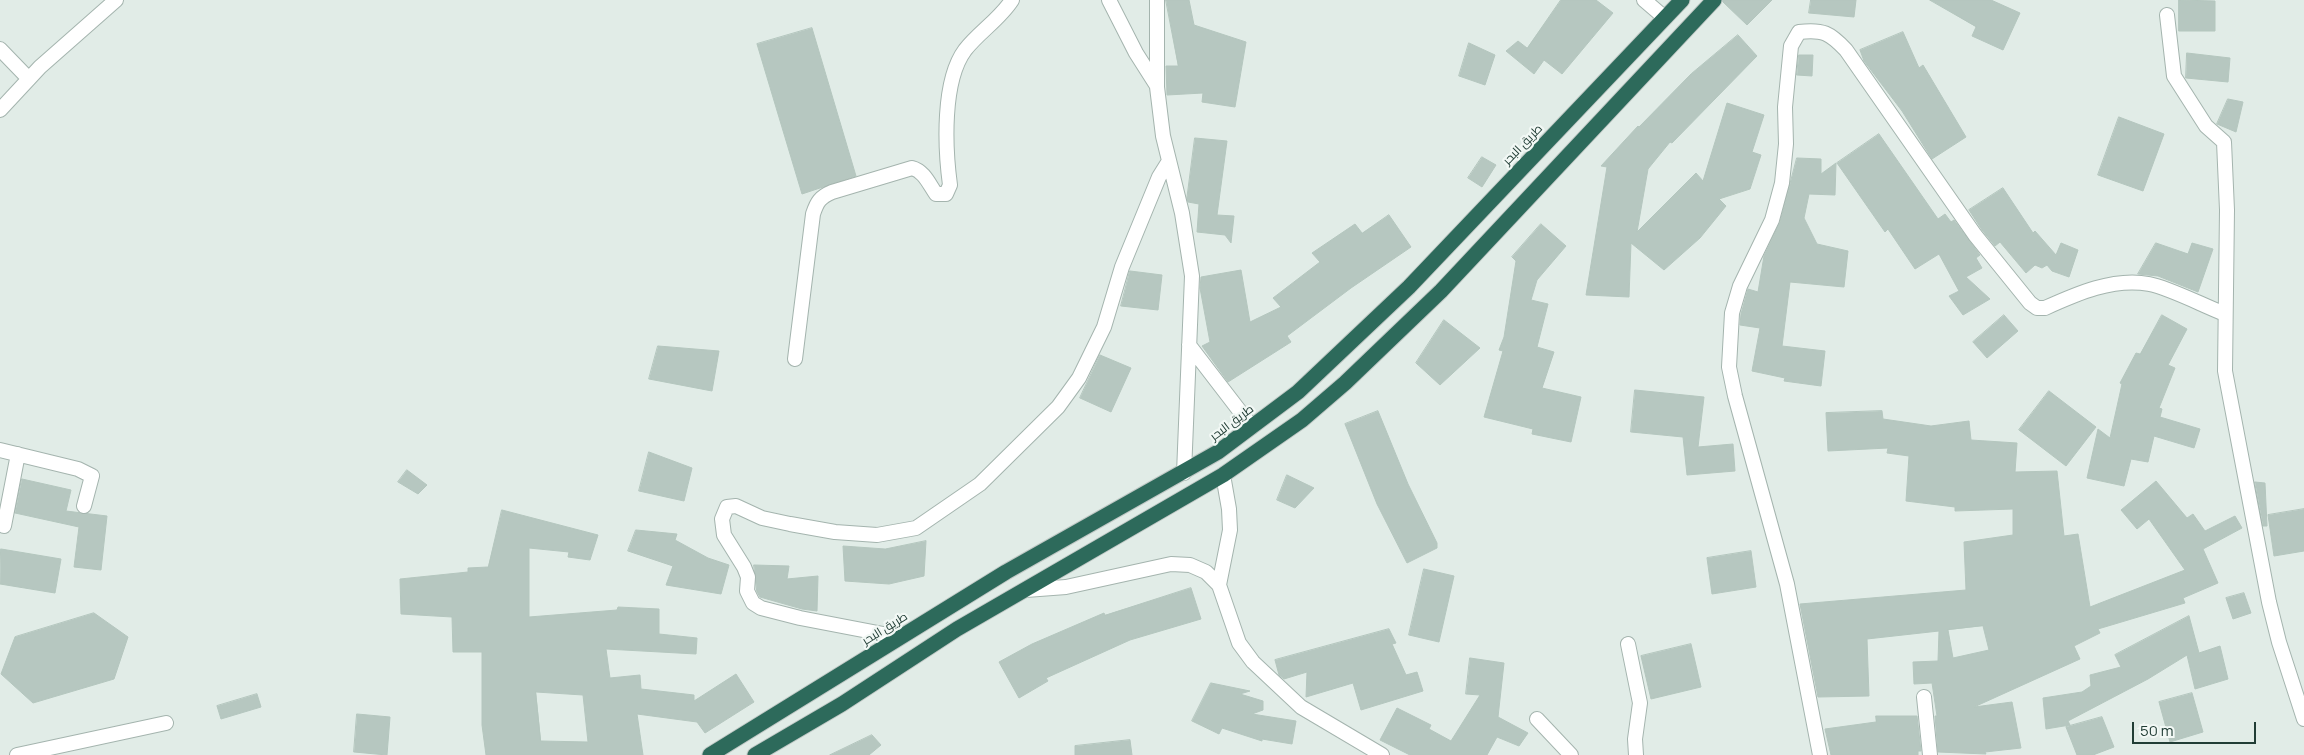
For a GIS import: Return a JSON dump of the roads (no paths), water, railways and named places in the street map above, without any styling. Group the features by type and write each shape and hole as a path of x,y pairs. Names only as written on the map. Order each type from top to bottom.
{"highway":[{"name":"طريق البحر","path":"710,755 1006,572 1184,473 1218,452 1298,392 1409,287 1682,0"},
{"path":"747,732 759,753 842,704 957,628 1223,475 1302,420 1392,340 1500,229 1714,0"}],"street":[{"path":"0,110 29,79 116,0"},
{"path":"795,359 816,202 822,196 832,192 912,168 922,174 936,194 946,194 950,185 946,117 955,68 965,51 1012,0"},
{"path":"1104,0 1112,6 1136,54 1157,87"},
{"path":"1157,0 1157,87 1163,136 1182,213 1192,276 1184,473"},
{"path":"1644,0 1665,18"},
{"path":"2167,15 2174,76 2206,126 2224,142 2227,210 2225,372 2269,602 2279,642 2304,719"},
{"path":"1820,755 1787,584 1735,396 1729,367 1732,312 1740,286 1772,220 1782,183 1786,144 1785,107 1791,46 1799,32 1811,31 1832,35 1846,50 1975,235 2030,303 2037,308 2045,308 2107,285 2134,282 2150,284 2225,314"},
{"path":"0,49 29,79"},
{"path":"899,638 800,618 761,608 753,603 747,591 748,577 744,567 724,535 722,519 727,507 736,506 762,518 790,524 835,532 877,535 916,528 980,484 1058,406 1078,378 1104,326 1122,266 1159,177 1169,161"},
{"path":"1189,345 1252,426"},
{"path":"0,450 78,469 92,476 84,506"},
{"path":"4,526 18,454"},
{"path":"1223,475 1229,508 1230,530 1220,585 1239,643 1253,662 1301,707 1382,755"},
{"path":"1026,590 1051,589 1171,564 1190,565 1206,572 1220,585"},
{"path":"1628,644 1640,703 1635,739 1636,755"},
{"path":"1924,697 1930,755"},
{"path":"1537,719 1571,755"},
{"path":"17,755 166,723"}]}
